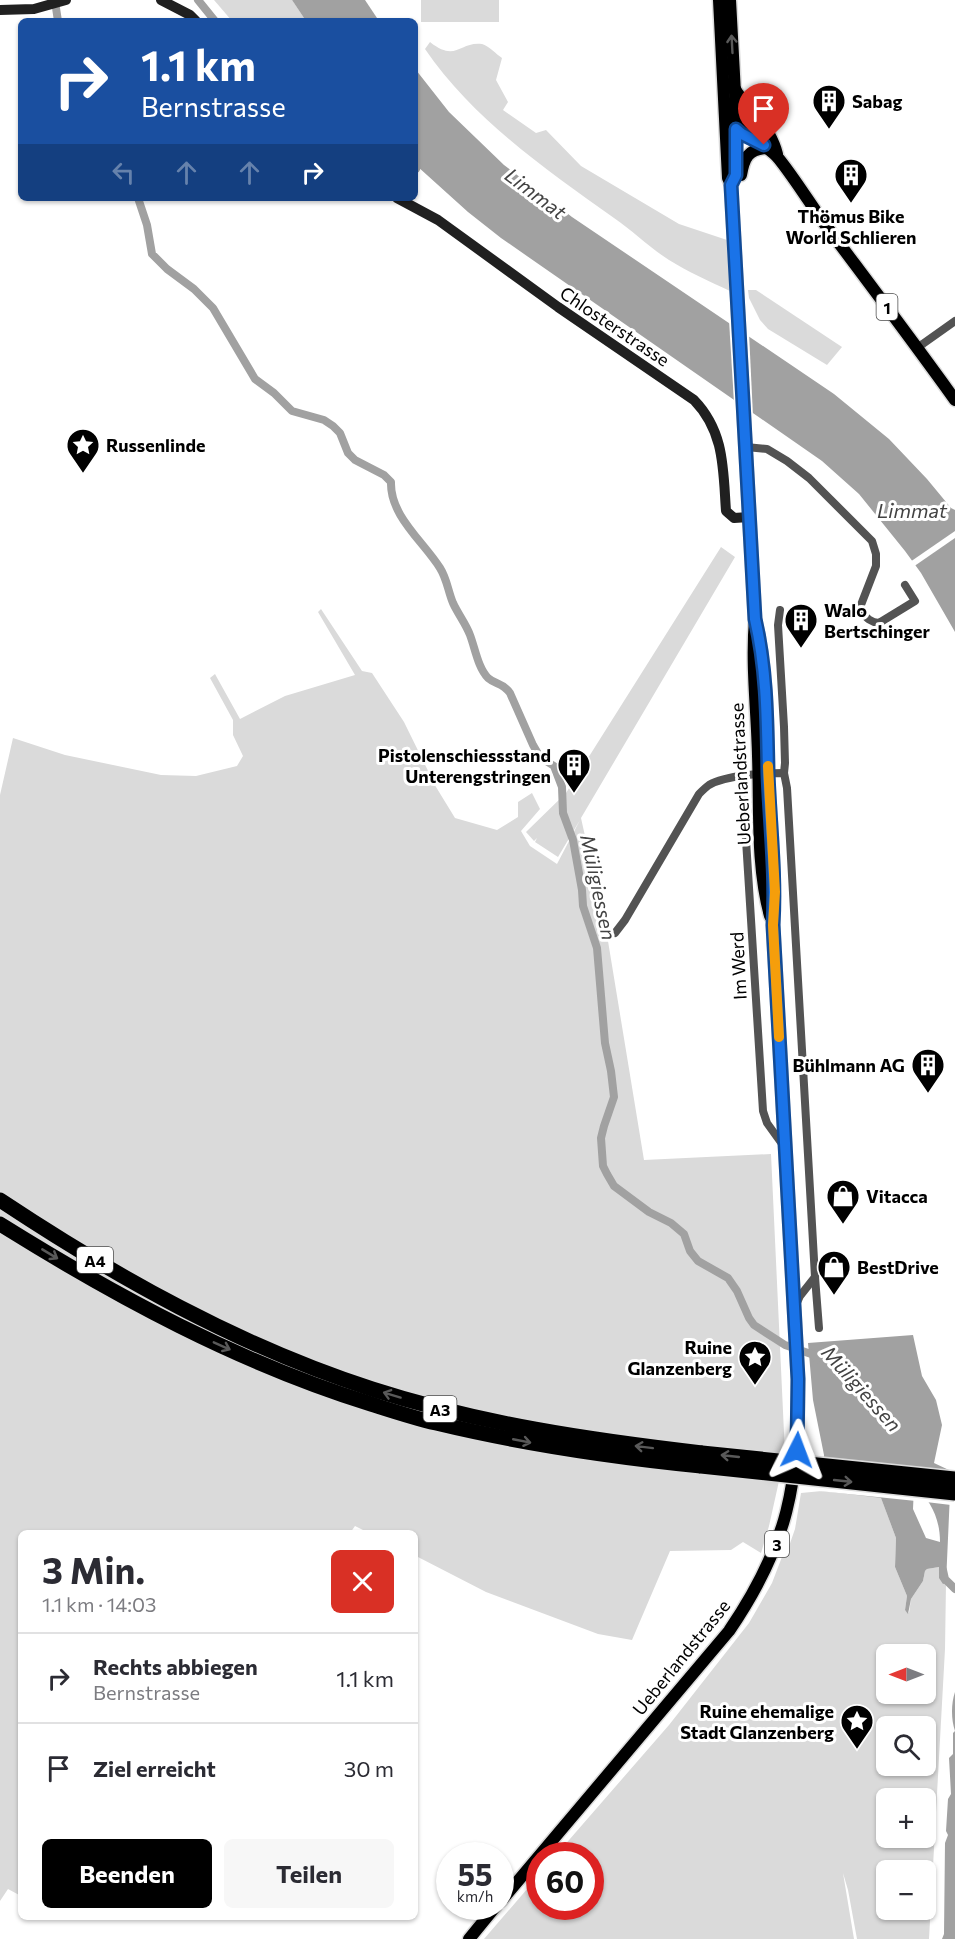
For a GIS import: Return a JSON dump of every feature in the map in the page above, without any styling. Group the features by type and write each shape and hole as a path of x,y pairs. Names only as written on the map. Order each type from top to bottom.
{"highway":[{"name":"A4","path":"0,1200 87,1256 192,1315"},
{"name":"A3","path":"0,1207 129,1286 176,1311 192,1315 305,1365 372,1389 492,1421 702,1460 955,1493"},
{"name":"A3","path":"0,1224 99,1283 181,1327 245,1357 337,1393 436,1424 577,1451 955,1479"}],"main road":[{"name":"1","path":"719,0 725,111 730,122 742,134 759,142 778,157 955,400"},
{"name":"Ueberlandstrasse","path":"729,0 736,129 736,175 731,185"},
{"path":"735,88 740,99 762,122 775,146 778,157"},
{"name":"3","path":"725,111 726,138"},
{"path":"726,138 730,132 747,126 767,134"},
{"name":"Ueberlandstrasse","path":"514,1886 719,1644 748,1603 780,1535 793,1489 798,1431 797,1366 773,925 775,892 752,664 755,619 731,185 728,178 726,138"},
{"path":"731,185 741,176 744,161 749,152 767,148"},
{"path":"469,1939 485,1920"}],"street":[{"path":"0,10 34,9 66,0"},
{"path":"161,0 193,18"},
{"name":"Chlosterstrasse","path":"403,201 438,220 558,308 694,400 710,420 718,438 722,457 726,512 734,518 749,517"},
{"path":"917,348 955,321"},
{"path":"746,447 772,451 787,461 809,478 872,541 876,554 876,566 859,610 867,618 879,623 915,601 905,585"},
{"path":"780,609 778,625 784,727 784,773 787,788 819,1328"},
{"path":"615,933 625,920 699,794 710,784 742,776 784,773"},
{"name":"Im Werd","path":"742,776 763,1111 767,1123 785,1148"},
{"path":"794,1308 815,1277"}],"shaded area":[{"path":"214,0 292,0 304,18 229,18"},
{"path":"421,0 499,0 499,22 421,22"},
{"path":"430,42 446,51 458,50 475,44 487,46 502,58 496,80 508,102 503,110 536,133 546,130 581,166 679,224 727,240 730,291 662,255 512,142 465,98 444,74 425,49"},
{"path":"748,290 756,290 842,347 827,365 768,329 760,320 749,298"},
{"path":"721,547 735,557 581,818 607,935 644,1160 771,1154 785,1454 761,1553 743,1542 731,1550 670,1551 632,1640 598,1634 486,1592 418,1557 418,1530 363,1530 355,1526 352,1530 18,1530 18,1894 8,1889 0,1901 0,795 13,738 65,755 161,775 196,776 237,766 243,756 233,735 233,720 210,678 215,674 240,719 285,696 355,675 318,612 321,609 362,671 372,673 404,722 436,787 455,818 497,830 518,817 518,802 532,793 540,809 521,831 530,846 557,864 580,820 558,857 535,842 537,838 534,841 526,832 566,793"},
{"path":"822,1491 881,1498 896,1538 895,1567 907,1596 905,1610 909,1613 911,1599 923,1581 927,1569 939,1567 943,1583 946,1583 945,1649 936,1812 936,1788 876,1788 876,1848 934,1848 933,1860 876,1860 876,1920 930,1920 929,1939 857,1939 843,1873 854,1939 484,1939 500,1920 514,1920 514,1904 526,1890 526,1920 604,1920 604,1842 567,1842 669,1725 749,1623 772,1583 795,1529 801,1493"}],"water":[{"path":"292,0 365,0 377,18 304,18"},
{"name":"Limmat","path":"418,73 449,112 504,165 572,217 834,394 889,439 955,510 955,632 921,573 905,551 859,494 822,461 501,238 418,167"},
{"path":"913,1335 922,1376 936,1400 942,1425 934,1463 951,1471 946,1583 943,1584 939,1578 939,1567 927,1569 923,1581 911,1599 908,1614 905,1610 907,1596 895,1567 896,1538 881,1498 822,1491 824,1455 813,1400 808,1343","holes":["914,1486 930,1504 936,1518 940,1542 926,1538 913,1509"]},
{"path":"955,1692 955,1731 952,1712"},
{"path":"955,1731 955,1939 942,1939 944,1934 945,1843 948,1835 946,1831 948,1799 951,1794 949,1758 953,1754 953,1733"}],"pier":[{"path":"729,320 749,333 753,416 734,403"},
{"path":"955,531 955,538 913,567 910,562"},
{"path":"821,1457 954,1471 951,1505 926,1502 924,1489 917,1489 916,1501 819,1491"}],"waterway":[{"path":"198,0 213,18"},
{"name":"Müligiessen","path":"56,8 58,18"},
{"name":"Müligiessen","path":"139,201 147,225 152,254 213,308 255,379 274,393 292,411 324,420 333,426 340,433 348,453 355,460 384,475 391,482 392,494 402,517 442,572 453,603 470,635 482,669 488,678 510,693 540,757 554,766 562,787 563,813 573,840 583,906 597,948 605,1043 614,1097 601,1138 603,1166 614,1186 684,1234 690,1251 698,1261 728,1278 754,1325 785,1345 814,1355 817,1359"},
{"name":"Müligiessen","path":"943,1570 945,1579 955,1589"}],"slow traffic":[{"path":"768,766 775,892 773,925 779,1037"}],"place":[{"name":"Sabag","path":"829,130"},
{"name":"Thömus Bike World Schlieren","path":"851,204"},
{"name":"Russenlinde","path":"83,474"},
{"name":"Walo Bertschinger","path":"801,649"},
{"name":"Pistolenschiessstand Unterengstringen","path":"574,794"},
{"name":"Bühlmann AG","path":"928,1094"},
{"name":"Vitacca","path":"843,1225"},
{"name":"BestDrive","path":"834,1296"},
{"name":"Ruine Glanzenberg","path":"755,1386"},
{"name":"Ruine ehemalige Stadt Glanzenberg","path":"857,1750"}],"route":[{"path":"764,145 736,129 736,175 731,185 755,619 762,647 768,736 775,892 773,925 798,1379 797,1450"}]}
